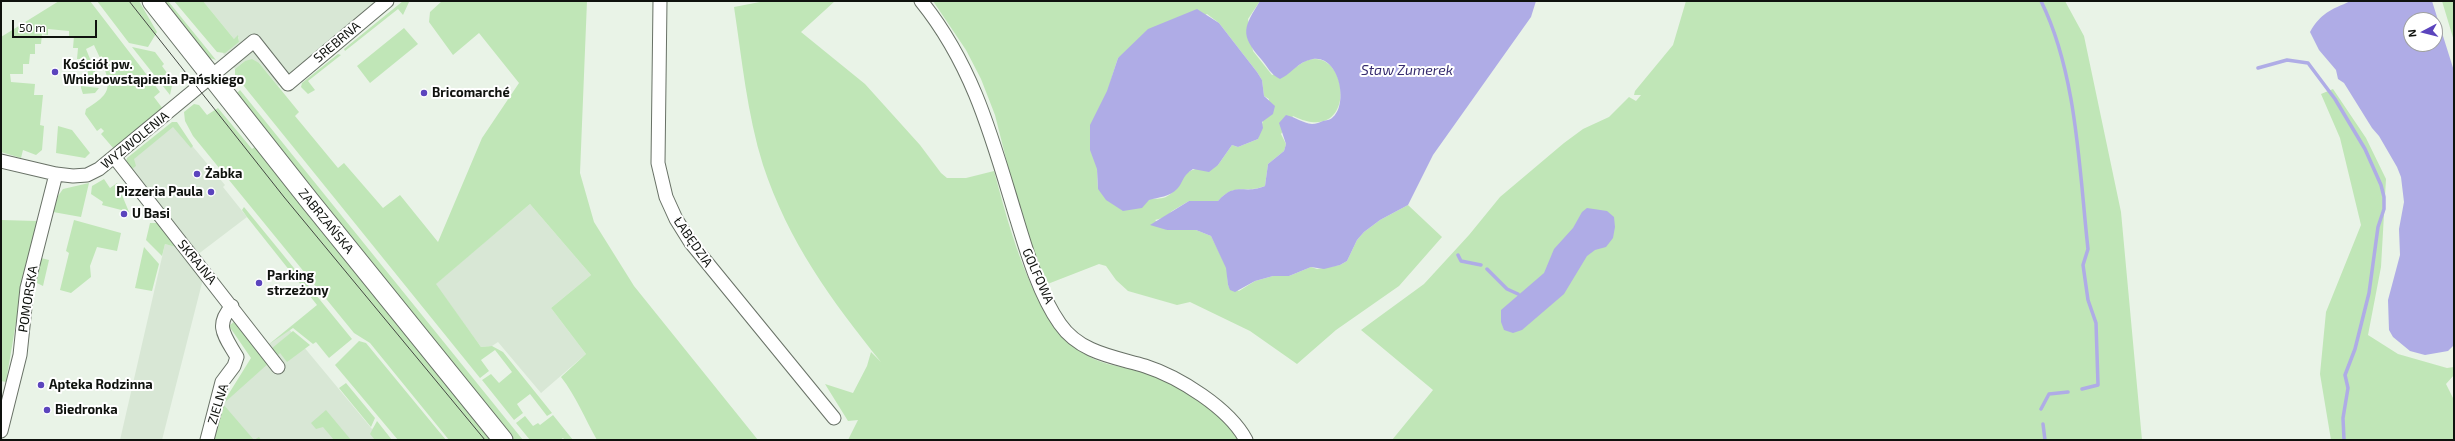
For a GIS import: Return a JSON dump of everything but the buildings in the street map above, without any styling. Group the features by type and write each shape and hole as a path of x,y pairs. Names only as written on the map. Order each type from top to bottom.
{"main road":[{"name":"ZABRZAŃSKA","path":"152,1 211,77 503,440"}],"street":[{"name":"SREBRNA","path":"288,84 387,1"},
{"name":"ŁABĘDZIA","path":"660,1 658,163 666,197 676,220 691,244 834,418"},
{"name":"GOLFOWA","path":"921,1 954,47 974,87 985,114 1030,265 1060,325 1079,342 1101,355 1146,367 1190,387 1225,415 1246,440"},
{"name":"WYZWOLENIA","path":"1,161 56,174 87,175 115,158 254,41 288,84"},
{"name":"SKRAJNA","path":"115,158 232,306 278,367"},
{"name":"POMORSKA","path":"2,427 20,355 27,288 56,174"},
{"name":"ZIELNA","path":"208,440 222,382 234,366 237,357 223,333 221,323 224,315 232,306"}],"shaded area":[{"path":"203,1 380,1 278,86 259,63 245,61 235,69 222,52 239,42 239,37 234,39"},
{"path":"173,123 225,185 223,187 247,217 197,255 126,161"},
{"path":"530,204 591,275 551,308 586,354 541,393 498,342 492,346 481,347 435,284"},
{"path":"165,244 179,248 203,279 162,440 120,440"},
{"path":"289,329 372,429 375,426 385,440 221,440 223,404 268,345"}],"green space":[{"path":"59,1 90,1 160,92 154,97 163,109 114,149 101,134 104,131 101,128 97,131 85,114 86,109 104,95 108,84 105,70 94,45 86,49 99,81 82,79 87,79 88,70 81,69 82,59 77,59 78,48 73,48 74,36 69,36 69,31 48,29 48,35 42,34 41,44 35,44 35,54 30,54 29,64 23,64 23,74 10,74 11,82 35,84 34,95 43,95 40,125 44,126 42,150 36,155 23,150 21,158 1,152 1,37"},
{"path":"97,1 139,1 157,32 148,47 129,43"},
{"path":"162,1 168,1 216,60 207,57"},
{"path":"174,1 203,1 234,39 238,35 239,42 225,53 217,52"},
{"path":"403,1 409,2 403,15 398,9 345,51 344,49"},
{"path":"442,1 587,1 580,173 594,222 634,286 758,440 597,440 576,400 561,377 586,354 551,308 591,275 530,204 436,284 481,347 492,346 503,352 552,413 547,416 530,394 517,404 523,413 514,420 482,380 491,374 499,383 512,372 495,350 481,360 489,371 480,378 235,75 235,69 245,61 252,59 259,63 299,112 295,116 338,168 344,163 383,208 400,195 438,242 482,138 519,83 479,33 453,55 429,22 430,12"},
{"path":"765,1 835,1 801,32 865,84 920,145 941,173 947,178 966,178 994,171 1016,247 1026,273 1038,299 1052,322 1069,341 1088,356 1095,359 1146,373 1175,385 1199,399 1241,440 848,440 858,420 848,421 825,384 853,393 867,366 871,352 881,362 828,292 798,244 773,193 763,165 757,146 749,106 734,7"},
{"path":"933,1 1260,1 1248,19 1253,51 1272,75 1291,70 1311,59 1327,63 1335,72 1340,85 1340,99 1336,111 1327,120 1313,122 1293,116 1281,134 1286,144 1284,151 1268,164 1265,186 1235,190 1224,195 1218,201 1189,201 1172,211 1166,217 1155,220 1167,230 1196,230 1211,236 1227,268 1228,286 1239,291 1255,281 1273,276 1289,276 1311,267 1317,269 1340,265 1347,261 1357,240 1364,232 1380,220 1408,205 1442,237 1399,286 1336,330 1297,364 1250,331 1190,302 1177,305 1128,291 1116,280 1106,266 1099,264 1045,285 1028,246 995,115 981,79 966,50","holes":["1207,14 1219,23 1257,72 1262,80 1264,96 1269,99 1258,139 1238,147 1232,145 1218,165 1195,169 1188,172 1174,190 1168,196 1163,198 1138,198 1098,189 1097,172 1099,139 1105,106 1118,58"]},
{"path":"1686,1 2065,1 2084,36 2121,212 2142,440 1392,440 1433,390 1361,330 1424,284 1469,235 1500,197 1564,143 1583,129 1609,117 1629,97 1636,101 1641,95 1634,95 1635,91 1673,45"},
{"path":"2442,1 2454,1 2454,41"},
{"path":"404,28 418,44 370,83 357,66"},
{"path":"132,47 155,52 164,64 162,66 173,81 170,95"},
{"path":"338,54 341,55 308,81 315,90 308,94 301,87 302,83"},
{"path":"81,86 99,88 95,93 83,94"},
{"path":"2333,89 2366,138 2386,179 2381,267 2368,335 2398,354 2447,368 2454,367 2454,375 2446,384 2454,400 2454,440 2331,440 2320,374 2326,312 2361,225 2340,138 2321,94"},
{"path":"240,90 523,440 511,440 237,93"},
{"path":"194,104 199,105 207,115 218,108 252,149 256,146 494,440 449,440 370,343 354,333 193,136 185,121 184,112"},
{"path":"172,122 177,122 193,146 191,148 173,127 134,159 136,166 132,169 126,161 127,158"},
{"path":"58,126 72,130 90,153 85,158 56,153"},
{"path":"104,179 110,188 117,183 129,212 102,205 103,202 91,194 92,186"},
{"path":"89,183 81,217 53,212 58,196 63,189"},
{"path":"244,207 352,339 329,358 316,342 313,344 293,328 268,345 317,305 247,217 242,210"},
{"path":"1,220 37,221 29,264 26,263 6,382 1,381"},
{"path":"74,220 121,233 117,251 97,247 90,266 91,277 71,293 60,290 69,253 66,251"},
{"path":"150,223 160,223 179,248 165,244 162,256 146,240"},
{"path":"144,247 159,264 152,291 135,288"},
{"path":"41,258 49,260 43,286 37,283 36,280"},
{"path":"237,319 270,362 223,404 254,440 212,440 223,403 251,358 229,326"},
{"path":"293,331 310,345 287,362 280,353 277,356 271,349"},
{"path":"359,341 366,343 446,440 398,440 335,365"},
{"path":"346,383 375,418 371,427 339,388"},
{"path":"326,410 351,440 334,440 323,427 316,429 311,423"},
{"path":"553,415 573,440 565,440 563,438 560,440 530,440 516,423 525,416 533,426 538,423 540,425"},
{"path":"377,421 392,440 375,440 370,434"},
{"path":"259,437 261,440 254,440"}],"water":[{"name":"Staw Zumerek","path":"1260,1 1536,1 1531,17 1433,155 1408,205 1380,220 1364,232 1357,240 1347,261 1340,265 1324,269 1311,267 1289,276 1273,276 1255,281 1235,292 1230,290 1226,268 1211,236 1196,230 1167,230 1150,225 1189,201 1218,201 1230,191 1265,186 1268,164 1284,151 1286,144 1279,123 1286,115 1313,124 1332,118 1337,112 1341,93 1339,82 1330,65 1322,60 1308,60 1280,79 1271,73 1249,43 1246,30 1247,24"},
{"path":"2351,1 2432,1 2435,12 2403,12 2403,52 2443,52 2443,36 2454,71 2454,345 2448,351 2425,355 2410,351 2393,337 2389,330 2388,300 2400,255 2399,229 2404,202 2401,177 2397,167 2379,136 2372,128 2344,83 2338,79 2336,70 2319,50 2310,32 2322,16"},
{"path":"1197,9 1219,23 1257,72 1262,80 1264,96 1275,106 1273,114 1262,122 1263,128 1258,139 1238,147 1232,145 1218,165 1209,172 1193,169 1186,175 1177,189 1171,194 1149,200 1142,208 1123,211 1106,200 1098,189 1097,169 1090,150 1090,125 1107,91 1118,58 1148,29"},
{"path":"1587,208 1607,211 1614,217 1615,227 1613,238 1606,247 1595,250 1587,256 1564,294 1522,330 1513,333 1504,330 1501,322 1501,310 1544,273 1554,249 1573,228 1582,212"}],"waterway":[{"path":"2041,1 2053,29 2062,59 2075,122 2079,154 2088,249 2083,265 2088,300 2096,323 2098,385 2082,389"},
{"path":"2258,68 2287,60 2308,63 2335,99 2365,149 2381,185 2384,197 2384,209 2378,227 2369,293 2355,349 2345,375 2348,388 2343,418 2344,440"},
{"path":"1458,255 1461,261 1481,265"},
{"path":"1487,269 1507,289 1518,294"},
{"path":"2041,409 2049,394 2068,392"},
{"path":"2043,424 2045,440"}],"tram line":[{"path":"129,1 284,197 485,440"}],"place":[{"name":"Kościół pw. Wniebowstąpienia Pańskiego","path":"55,72"},
{"name":"Bricomarché","path":"424,93"},
{"name":"Żabka","path":"197,174"},
{"name":"Pizzeria Paula","path":"211,192"},
{"name":"U Basi","path":"124,214"},
{"name":"Parking strzeżony","path":"259,283"},
{"name":"Apteka Rodzinna","path":"41,385"},
{"name":"Biedronka","path":"47,410"}]}
